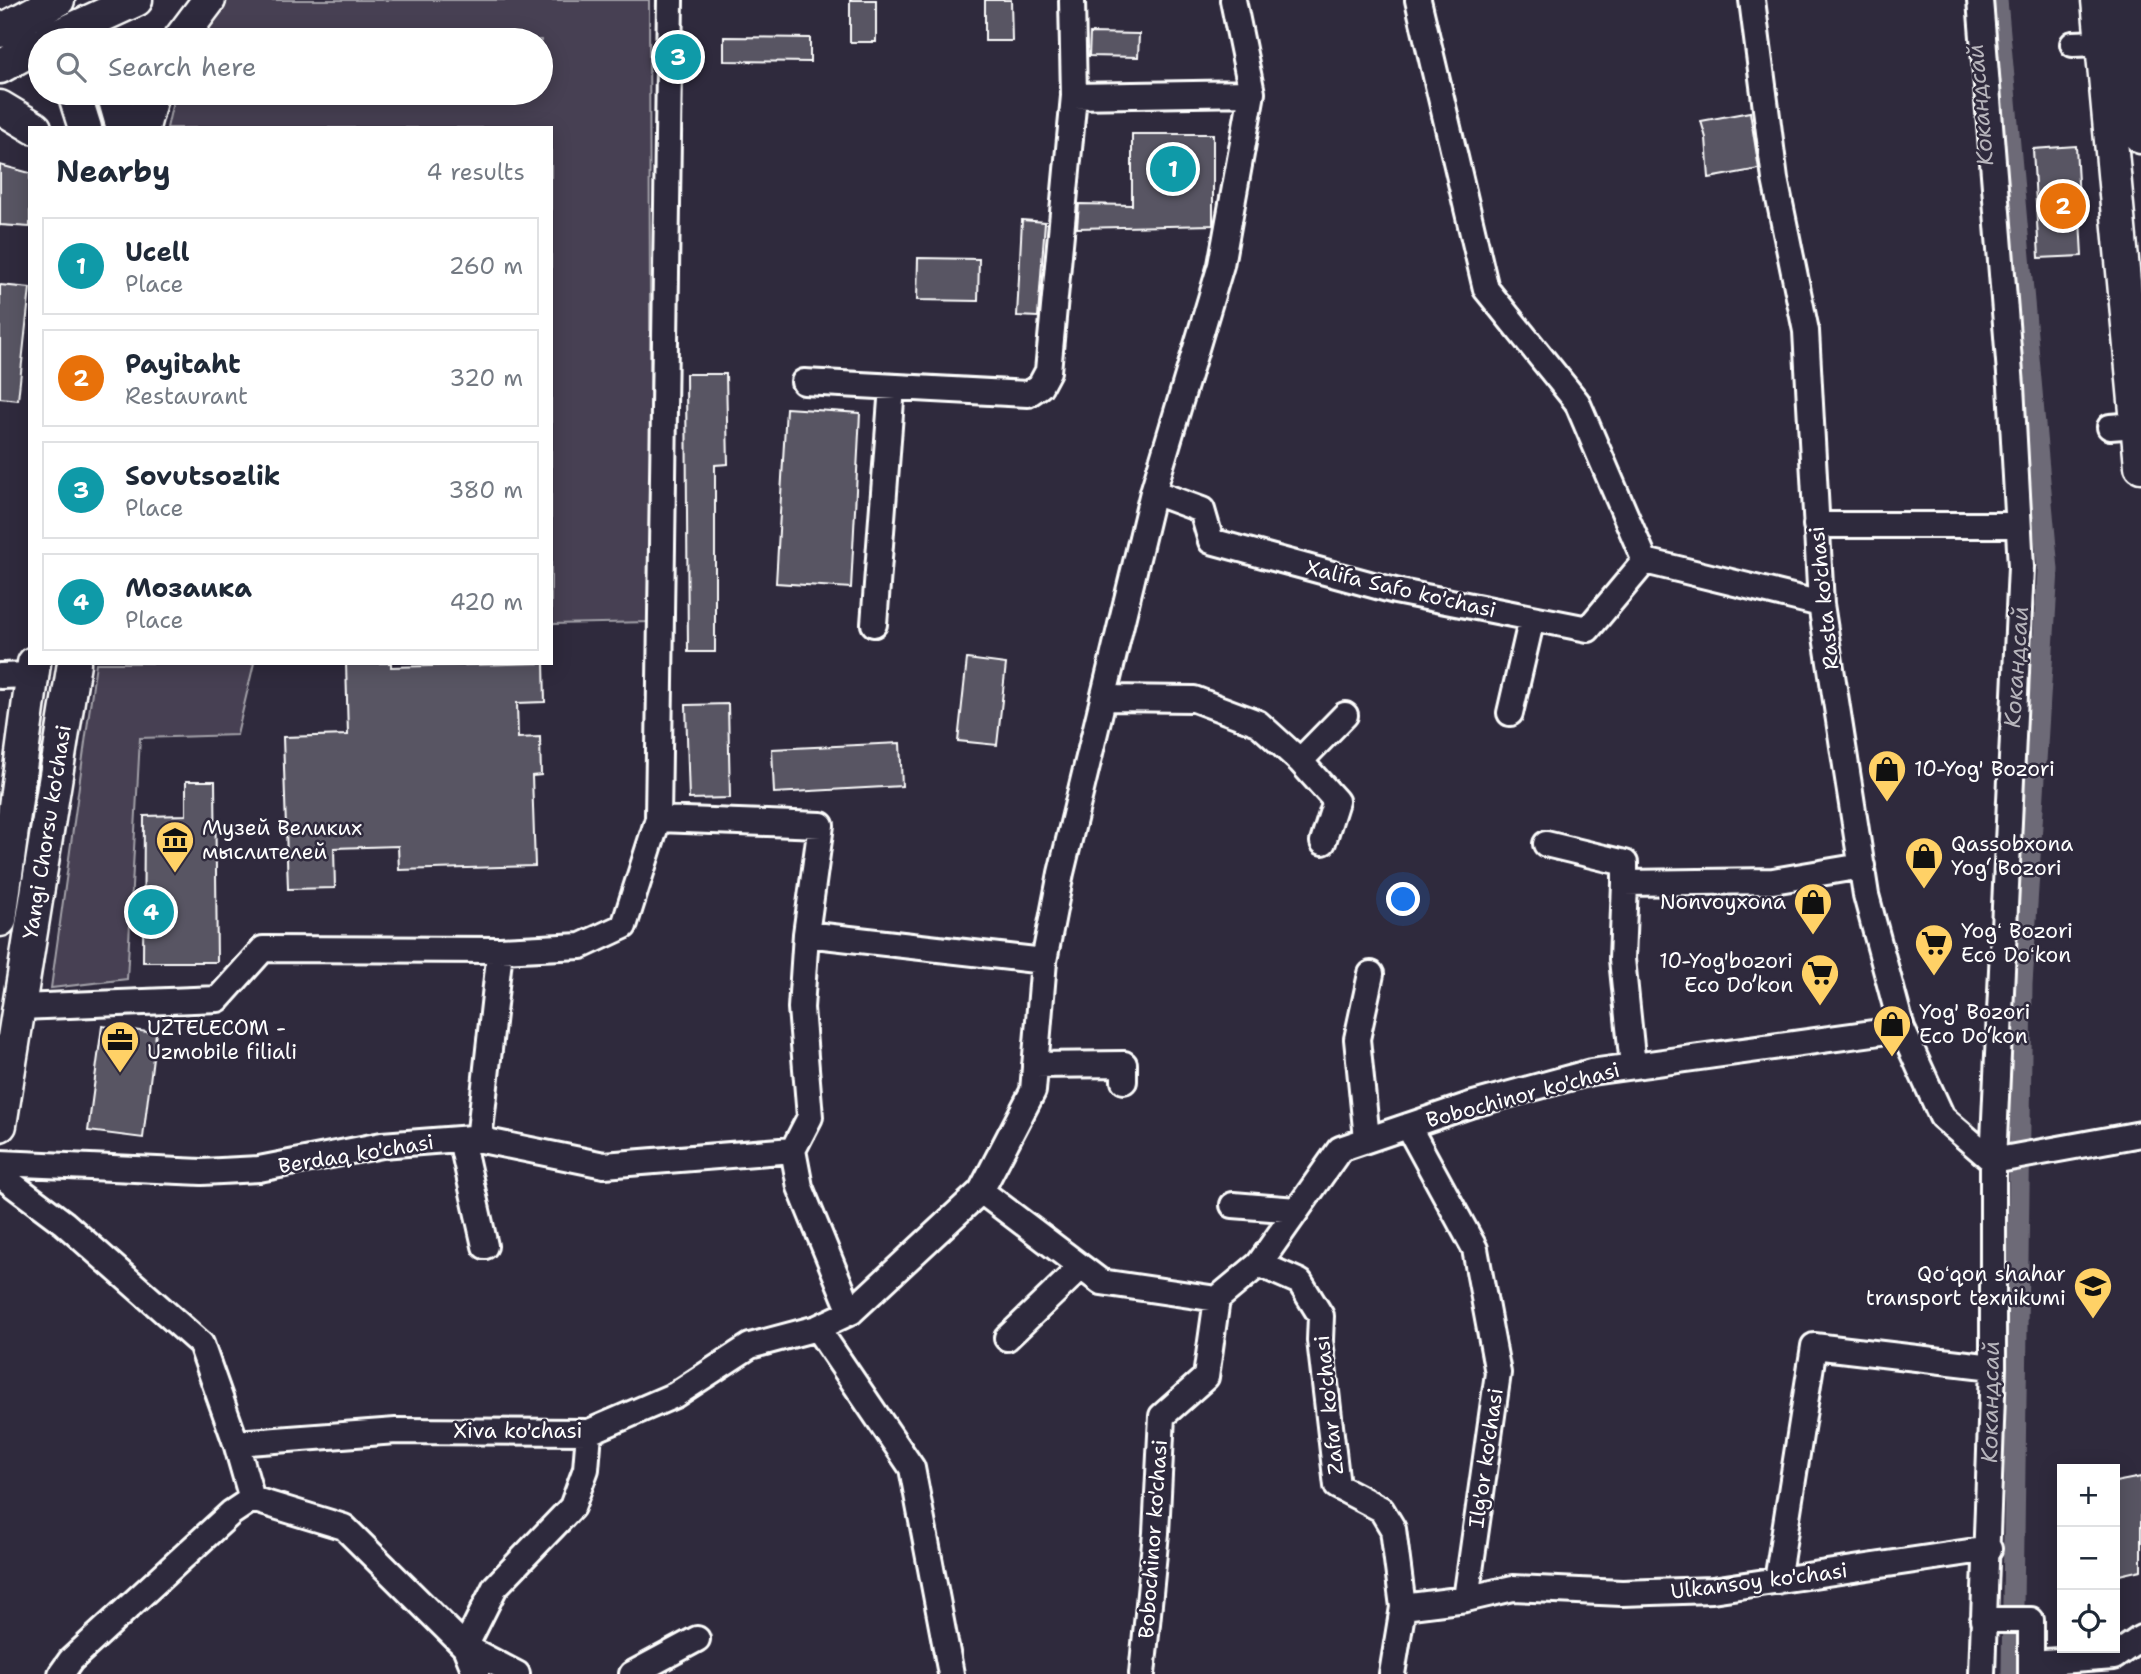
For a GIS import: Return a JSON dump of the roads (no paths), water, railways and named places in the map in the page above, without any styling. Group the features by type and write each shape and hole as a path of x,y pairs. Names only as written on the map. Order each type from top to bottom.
{"main road":[{"path":"81,28 136,0"},
{"path":"188,28 209,0"},
{"path":"2098,0 2087,44 2124,426 2141,466"},
{"path":"2129,0 2141,137"},
{"path":"0,31 56,1 58,28"},
{"path":"0,67 28,54"},
{"path":"78,105 84,126"},
{"path":"116,105 122,126"},
{"path":"144,126 149,105"},
{"path":"0,107 32,126"},
{"name":"Yangi Chorsu ko'chasi","path":"0,1125 74,665"},
{"name":"Yangi Chorsu ko'chasi","path":"0,920 10,764 33,669"}],"street":[{"path":"20,1007 218,999 263,949 500,950 581,946 624,926 658,819 670,0"},
{"path":"804,382 1028,394 1040,386 1048,371 1074,96 1072,0"},
{"path":"1074,96 1252,93 1233,0"},
{"path":"1418,0 1486,289 1577,402 1645,561 1821,604"},
{"name":"Rasta ko'chasi","path":"1752,0 1775,179 1806,331 1821,604 1866,895 1902,1029 1942,1117 1993,1161"},
{"path":"1980,0 2020,580 1993,1161 1993,1367 1989,1549 1982,1674"},
{"name":"Xiva ko'chasi","path":"236,1443 396,1431 589,1432 675,1395 750,1346 817,1328 851,1312 981,1191 1033,1091 1044,961 1061,873 1106,698 1153,492 1221,265 1252,93"},
{"path":"874,624 892,387"},
{"name":"Xalifa Safo ko'chasi","path":"1153,492 1202,510 1210,541 1395,591 1588,629 1645,561"},
{"path":"1816,526 2018,525"},
{"path":"1510,713 1532,618"},
{"path":"0,676 33,669"},
{"path":"1106,698 1194,699 1258,723 1300,761 1336,801 1323,842"},
{"path":"1300,761 1345,715"},
{"path":"658,819 821,825 806,934 801,1007 810,1117 793,1150 800,1187 851,1312"},
{"path":"1546,844 1625,863 1622,959 1633,1066"},
{"path":"1625,883 1773,881 1862,866"},
{"path":"806,934 1044,961"},
{"path":"485,1246 470,1139 500,950"},
{"path":"1367,1139 1357,1039 1371,974"},
{"name":"Bobochinor ko'chasi","path":"1142,1674 1156,1533 1162,1416 1206,1377 1217,1299 1259,1264 1340,1149 1591,1072 1902,1029"},
{"path":"1035,1065 1124,1064 1124,1081"},
{"name":"Ilg'or ko'chasi","path":"1408,1126 1475,1250 1498,1373 1466,1599"},
{"path":"1993,1161 2141,1134"},
{"name":"Berdaq ko'chasi","path":"0,1163 202,1172 259,1169 382,1145 470,1139 604,1165 793,1150"},
{"path":"0,1175 64,1223 201,1344 236,1443 252,1499"},
{"path":"981,1191 1101,1282 1217,1299"},
{"path":"1233,1205 1297,1210"},
{"name":"Zafar ko'chasi","path":"1259,1264 1300,1282 1321,1316 1320,1340 1337,1486 1381,1509 1392,1529 1403,1607 1392,1674"},
{"path":"1007,1338 1081,1267"},
{"path":"817,1328 912,1468 951,1674"},
{"path":"1777,1581 1814,1346 1993,1367"},
{"path":"476,1674 465,1647 495,1587 572,1507 586,1469 589,1432"},
{"path":"252,1499 344,1527 465,1647 517,1674"},
{"path":"61,1674 71,1660 232,1513 252,1499"},
{"name":"Ulkansoy ko'chasi","path":"1403,1607 1466,1599 1513,1588 1622,1593 1713,1590 1989,1549"},
{"path":"1983,1619 2031,1620 2038,1668 2114,1657 2141,1638"},
{"path":"632,1674 697,1639"}],"waterway":[{"name":"Кокандсай","path":"1997,0 2048,570 2022,984 2012,1674"}],"place":[{"name":"Sovutsozlik","path":"678,57"},
{"name":"Ucell","path":"1173,169"},
{"name":"Payitaht","path":"2063,206"},
{"name":"10-Yog' Bozori","path":"1887,803"},
{"name":"Музей Великих мыслителей","path":"175,874"},
{"name":"Qassobxona Yog‘ Bozori","path":"1924,890"},
{"name":"Мозаика","path":"151,912"},
{"name":"Nonvoyxona","path":"1813,936"},
{"name":"Yogʻ Bozori Eco Doʻkon","path":"1934,977"},
{"name":"10-Yog'bozori Eco Do’kon","path":"1820,1007"},
{"name":"Yog' Bozori Eco Do‘kon","path":"1892,1058"},
{"name":"UZTELECOM - Uzmobile filiali","path":"120,1074"},
{"name":"Qoʻqon shahar transport texnikumi","path":"2093,1320"}]}
